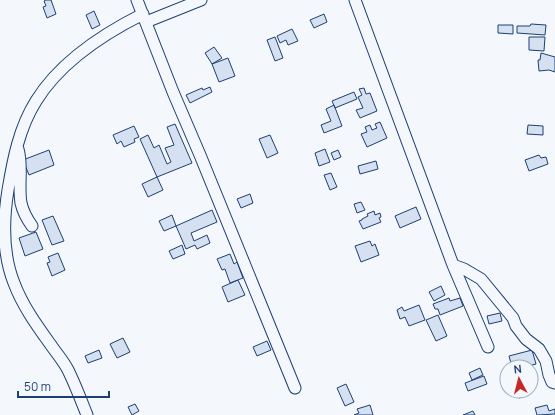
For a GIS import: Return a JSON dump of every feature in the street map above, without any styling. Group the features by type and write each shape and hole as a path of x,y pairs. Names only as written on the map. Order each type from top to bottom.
{"street":[{"path":"137,0 173,92 295,388"},
{"path":"87,415 68,370 25,308 13,283 6,259 4,231 6,202 17,146 23,127 35,102 52,79 104,35 144,18 201,0"},
{"path":"355,0 453,265 488,348"},
{"path":"17,146 21,163 21,203 24,213 32,226"},
{"path":"453,265 481,280 512,318 526,339 539,349 546,361 549,375 555,383"}],"building":[{"path":"51,0 56,14 47,18 43,7 46,6 44,1"},
{"path":"94,11 100,25 92,29 86,15"},
{"path":"324,14 327,22 314,28 310,20"},
{"path":"531,24 546,25 545,35 517,33 517,26 530,26"},
{"path":"498,25 513,25 513,34 498,33"},
{"path":"292,29 298,41 288,45 286,40 280,43 277,36"},
{"path":"275,37 283,58 275,61 267,40"},
{"path":"529,37 545,37 544,51 529,50"},
{"path":"214,47 222,58 212,64 205,53"},
{"path":"541,53 555,57 555,72 549,70 539,71 538,60 540,60"},
{"path":"228,58 235,76 219,82 212,64"},
{"path":"210,87 212,92 190,103 186,95 202,88 203,90"},
{"path":"364,88 366,94 370,93 377,111 360,118 356,110 363,108 358,97 362,95 359,89"},
{"path":"354,92 357,99 335,108 332,101"},
{"path":"334,105 342,126 324,133 321,125 331,121 326,109"},
{"path":"380,122 387,138 367,147 361,134 367,132 365,127 370,125 372,130 377,128 375,124"},
{"path":"175,124 192,163 157,177 140,139 148,135 154,148 159,145 167,164 171,162 165,148 174,145 167,127"},
{"path":"528,125 543,126 543,135 527,134"},
{"path":"134,126 139,137 134,139 135,142 124,147 121,141 117,144 113,135"},
{"path":"270,135 278,153 267,158 259,139"},
{"path":"325,149 330,162 319,166 315,153"},
{"path":"49,150 54,165 29,175 23,160"},
{"path":"338,150 341,157 334,160 331,153"},
{"path":"539,155 541,158 546,157 548,164 529,171 525,160"},
{"path":"376,161 378,169 360,174 358,166"},
{"path":"331,173 337,187 330,190 324,175"},
{"path":"157,177 163,190 148,197 142,184"},
{"path":"250,194 253,203 241,208 237,199"},
{"path":"361,202 365,210 357,213 354,204"},
{"path":"416,207 421,219 400,228 395,216"},
{"path":"212,210 217,222 191,233 194,241 207,235 210,243 197,249 195,245 186,249 176,226"},
{"path":"374,211 375,215 380,213 381,217 379,218 381,222 363,229 359,221 368,216 367,214"},
{"path":"172,215 176,226 164,231 159,221"},
{"path":"53,216 64,241 52,245 42,220"},
{"path":"36,232 43,249 25,256 19,238"},
{"path":"370,241 372,246 375,244 379,255 361,262 355,246"},
{"path":"182,245 185,254 173,259 169,251"},
{"path":"58,253 65,270 52,276 47,263 50,262 48,257"},
{"path":"230,254 234,264 237,262 243,278 230,283 225,269 222,270 217,259"},
{"path":"238,280 245,295 228,302 222,287"},
{"path":"441,286 445,295 434,301 429,292"},
{"path":"449,298 450,301 460,298 463,306 440,315 438,309 435,309 433,304"},
{"path":"419,305 425,320 409,326 405,317 400,319 397,310 402,307 404,311"},
{"path":"500,313 502,321 489,324 487,316"},
{"path":"438,315 447,336 436,341 426,320"},
{"path":"123,338 130,352 117,358 110,344"},
{"path":"267,341 271,350 257,356 253,347"},
{"path":"99,350 102,358 88,363 85,356"},
{"path":"532,350 535,359 510,359 509,356"},
{"path":"480,368 483,375 472,380 469,373"},
{"path":"484,376 487,384 468,391 465,383"},
{"path":"346,384 354,402 345,406 337,388"},
{"path":"135,404 139,411 132,415 128,407"},
{"path":"370,405 373,415 354,415 359,413 357,409"},
{"path":"547,405 549,411 555,409 555,414 537,415 535,408"},
{"path":"473,411 475,415 463,415"}]}
